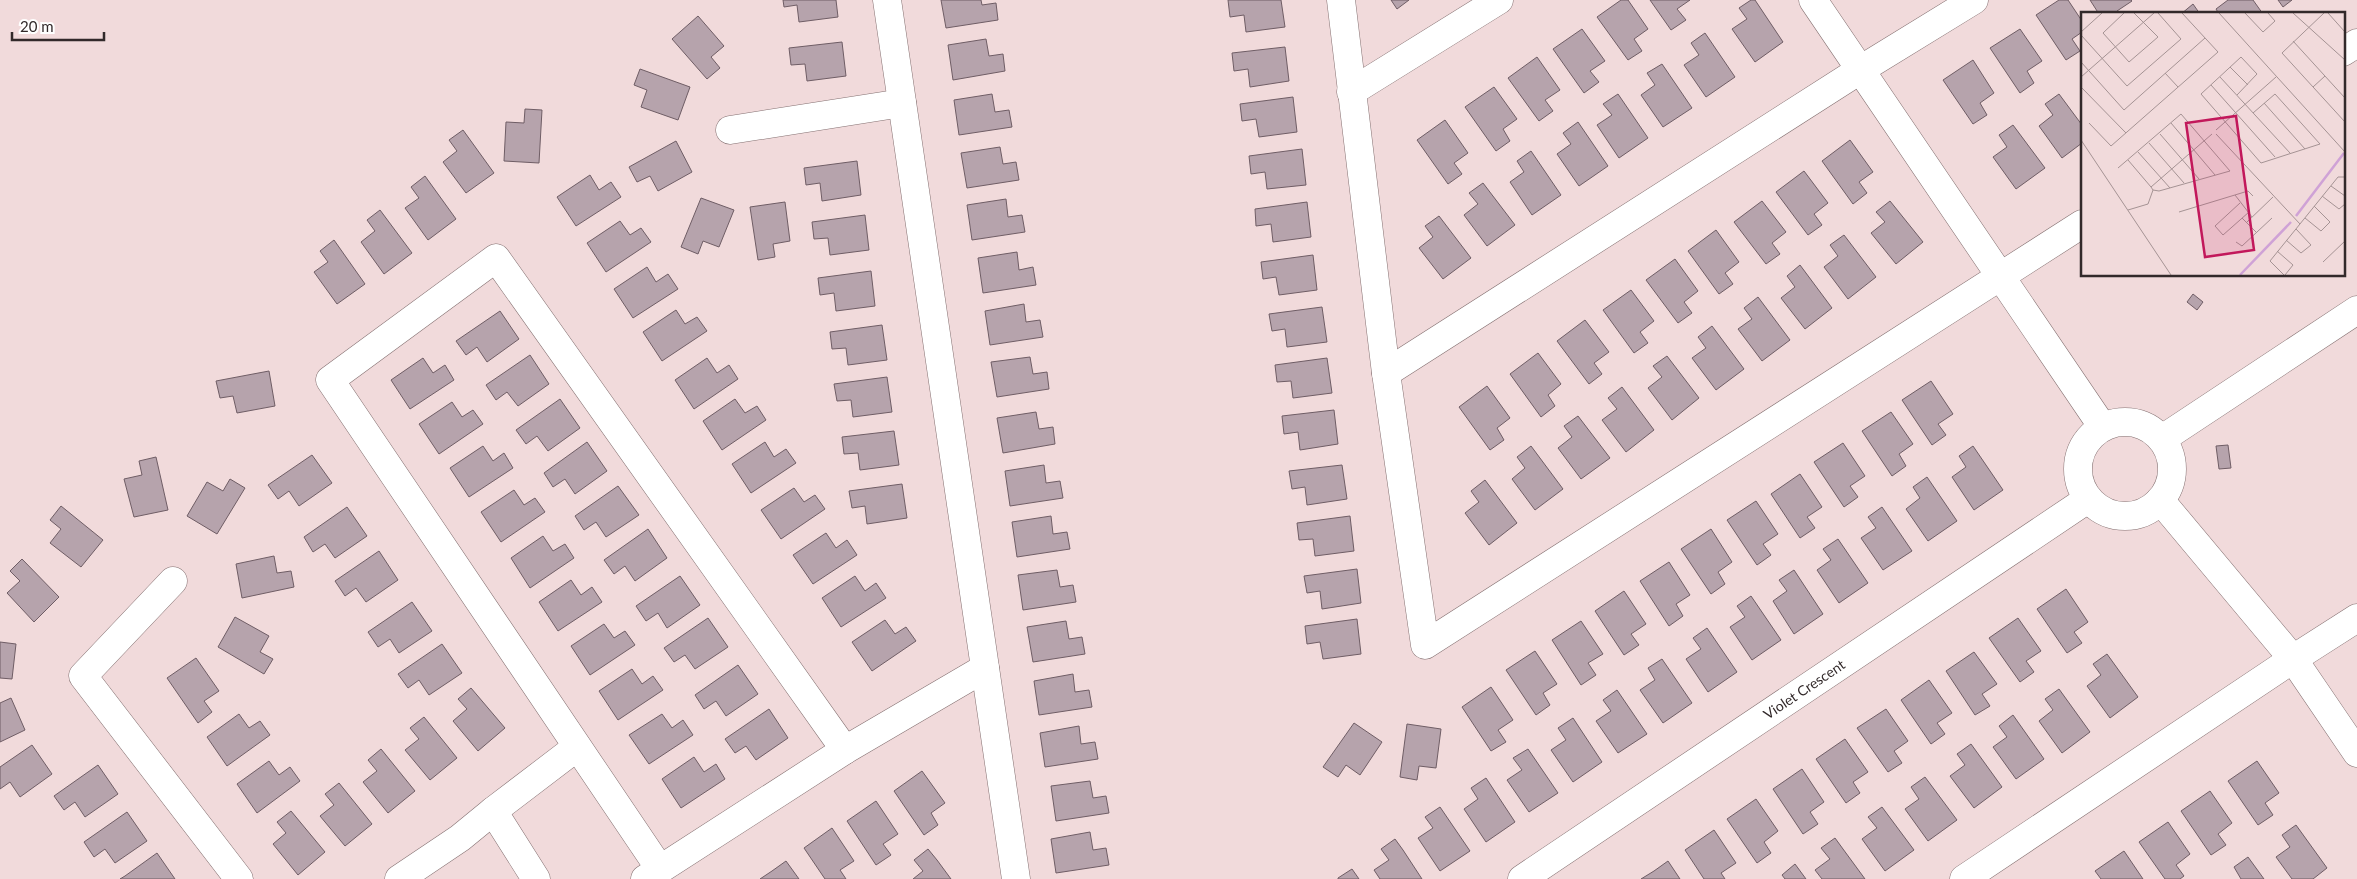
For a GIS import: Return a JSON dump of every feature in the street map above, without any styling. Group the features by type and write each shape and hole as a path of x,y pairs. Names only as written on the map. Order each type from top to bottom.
{"street":[{"path":"887,0 1016,879"},
{"path":"1341,0 1386,373 1425,645 2081,225"},
{"path":"1351,92 1499,0"},
{"path":"1813,0 2102,426"},
{"path":"1386,373 1860,70 1974,0"},
{"path":"2344,51 2357,43"},
{"path":"730,130 902,103"},
{"path":"845,750 496,258 330,380 577,747 653,874 845,750 985,668"},
{"path":"2162,439 2357,310"},
{"path":"2118,421 2134,422 2150,427 2162,439 2170,454 2173,470 2169,487 2149,511 2132,516 2115,515 2100,509 2088,499 2080,483 2081,451 2090,436 2102,426 2118,421"},
{"name":"Violet Crescent","path":"1522,879 2088,499"},
{"path":"2160,500 2292,658 2357,752"},
{"path":"173,581 84,676 239,879"},
{"path":"1964,879 2292,658 2357,618"},
{"path":"399,879 460,838 492,811 577,747"},
{"path":"492,811 536,879"}],"building":[{"path":"783,0 836,0 838,17 799,22 797,5 784,7"},
{"path":"941,0 981,0 982,5 996,3 998,20 946,28"},
{"path":"1228,0 1281,0 1285,27 1246,32 1244,15 1230,17"},
{"path":"1391,0 1409,0 1397,9"},
{"path":"1621,0 1628,0 1648,29 1634,39 1642,51 1628,60 1597,17"},
{"path":"1650,0 1690,0 1677,9 1686,20 1671,30"},
{"path":"1751,0 1755,0 1783,42 1755,62 1732,29 1747,19 1739,8"},
{"path":"2059,0 2068,0 2081,20 2081,33 2072,39 2080,51 2066,60 2036,15"},
{"path":"2090,0 2132,1 2118,12 2098,12"},
{"path":"2228,0 2253,0 2262,12 2218,12 2216,9"},
{"path":"2278,0 2292,0 2283,7"},
{"path":"2193,4 2199,12 2183,12"},
{"path":"698,16 724,46 711,57 720,68 707,79 672,39"},
{"path":"1582,29 1605,61 1590,71 1599,82 1584,93 1553,49"},
{"path":"2020,29 2042,61 2027,71 2034,83 2020,93 1990,48"},
{"path":"1705,33 1735,77 1706,97 1684,65 1699,55 1691,43"},
{"path":"986,39 989,56 1003,54 1005,71 953,80 948,45"},
{"path":"842,42 846,76 807,81 805,64 791,65 789,48"},
{"path":"1285,47 1289,81 1250,87 1248,69 1234,71 1232,53"},
{"path":"1537,57 1560,90 1545,100 1553,111 1539,121 1508,78"},
{"path":"1973,60 1994,93 1980,103 1987,115 1973,124 1943,80"},
{"path":"1662,64 1692,108 1663,127 1641,95 1655,85 1647,73"},
{"path":"640,69 690,87 678,120 641,107 647,90 634,85"},
{"path":"1494,87 1517,119 1503,129 1510,141 1496,151 1465,107"},
{"path":"992,94 995,112 1009,110 1012,127 959,135 954,100"},
{"path":"1618,94 1648,138 1619,158 1597,125 1612,115 1603,104"},
{"path":"2059,94 2081,124 2081,144 2062,158 2039,126 2053,115 2045,104"},
{"path":"1293,97 1297,132 1259,137 1256,119 1242,121 1240,104"},
{"path":"525,109 542,110 539,163 504,161 506,122 524,123"},
{"path":"1445,120 1468,153 1454,163 1462,174 1448,184 1417,140"},
{"path":"1578,122 1608,166 1579,186 1557,154 1571,144 1563,133"},
{"path":"2013,125 2045,168 2016,189 1993,157 2007,147 1999,135"},
{"path":"463,130 494,173 466,193 443,162 457,151 449,140"},
{"path":"1850,140 1873,172 1859,182 1867,193 1853,204 1822,161"},
{"path":"676,141 692,172 658,191 650,176 637,182 629,167"},
{"path":"1000,147 1003,164 1016,162 1019,180 967,188 961,153"},
{"path":"1302,149 1306,185 1267,189 1265,172 1251,174 1249,156"},
{"path":"1531,151 1561,195 1532,215 1510,182 1524,172 1517,161"},
{"path":"857,161 861,195 822,201 820,183 806,185 804,168"},
{"path":"1804,171 1828,203 1814,214 1822,225 1808,235 1776,192"},
{"path":"590,175 599,190 611,182 621,197 576,226 557,197"},
{"path":"425,176 456,219 428,240 405,208 419,198 411,187"},
{"path":"1483,183 1515,225 1487,246 1464,215 1478,204 1469,193"},
{"path":"701,198 734,210 719,247 703,241 698,254 681,247"},
{"path":"1006,199 1008,217 1022,215 1025,232 972,240 967,205"},
{"path":"1762,201 1786,232 1772,243 1780,254 1766,264 1734,222"},
{"path":"1890,201 1923,242 1896,264 1871,233 1885,222 1876,212"},
{"path":"785,202 790,241 773,244 775,257 758,260 750,207"},
{"path":"1307,202 1311,237 1273,242 1271,224 1256,226 1255,209"},
{"path":"380,210 412,253 384,274 361,242 375,231 367,220"},
{"path":"865,215 869,250 830,255 828,238 814,239 812,222"},
{"path":"1439,216 1471,258 1443,279 1419,248 1433,237 1425,226"},
{"path":"620,221 630,235 641,228 651,242 606,272 587,243"},
{"path":"1716,230 1739,262 1725,273 1733,284 1719,294 1688,251"},
{"path":"1844,235 1876,277 1848,299 1824,267 1838,256 1830,245"},
{"path":"334,240 365,284 337,304 314,272 328,262 320,251"},
{"path":"1017,252 1019,270 1033,267 1036,285 983,293 978,258"},
{"path":"1313,255 1317,290 1279,295 1276,277 1263,279 1261,262"},
{"path":"1675,259 1698,291 1684,302 1692,313 1678,323 1646,280"},
{"path":"1800,265 1832,308 1805,329 1781,298 1795,287 1787,276"},
{"path":"647,267 656,282 668,274 678,289 633,318 614,289"},
{"path":"871,271 875,306 836,311 834,293 820,295 818,278"},
{"path":"1631,290 1654,321 1640,332 1648,343 1634,353 1603,310"},
{"path":"2193,294 2203,302 2197,310 2187,302"},
{"path":"1758,297 1790,340 1762,361 1738,329 1752,319 1744,308"},
{"path":"1024,304 1026,322 1040,320 1043,337 990,345 985,311"},
{"path":"1322,307 1327,342 1287,347 1285,329 1272,331 1269,314"},
{"path":"676,310 685,324 697,317 707,331 662,361 643,332"},
{"path":"500,311 519,339 487,362 477,347 466,355 456,341"},
{"path":"1585,320 1609,352 1594,363 1602,374 1589,384 1557,341"},
{"path":"882,325 887,360 848,365 846,348 832,349 830,332"},
{"path":"1712,326 1744,369 1716,390 1692,358 1706,348 1698,337"},
{"path":"1538,353 1561,384 1548,395 1555,406 1541,417 1510,374"},
{"path":"530,355 549,384 518,406 507,392 496,400 486,385"},
{"path":"1667,356 1699,398 1672,420 1648,388 1662,377 1653,366"},
{"path":"1030,357 1033,374 1047,372 1049,389 997,397 991,362"},
{"path":"423,358 433,373 445,365 454,380 410,409 391,380"},
{"path":"707,358 717,373 729,365 738,379 694,409 675,380"},
{"path":"1327,358 1332,393 1293,398 1291,381 1277,382 1275,365"},
{"path":"269,371 275,406 237,413 233,396 220,398 216,381"},
{"path":"887,377 892,412 853,417 851,400 837,401 834,384"},
{"path":"1931,381 1953,414 1938,424 1946,435 1932,445 1902,400"},
{"path":"1487,386 1510,418 1497,428 1504,440 1490,450 1459,407"},
{"path":"1622,387 1654,430 1626,452 1602,420 1617,409 1608,398"},
{"path":"560,399 580,428 548,451 537,436 526,444 516,430"},
{"path":"735,399 745,413 757,406 766,420 722,450 703,421"},
{"path":"452,402 462,417 473,410 483,424 439,454 419,424"},
{"path":"1334,410 1338,444 1300,450 1298,432 1284,434 1282,416"},
{"path":"1036,412 1039,429 1053,427 1055,444 1003,453 997,418"},
{"path":"1891,412 1913,444 1899,454 1906,466 1892,476 1862,431"},
{"path":"1578,416 1610,458 1581,479 1558,448 1572,437 1564,426"},
{"path":"894,431 899,465 860,470 858,453 844,454 842,437"},
{"path":"587,442 607,471 575,494 565,479 553,487 544,473"},
{"path":"765,442 774,457 786,449 796,463 751,493 732,464"},
{"path":"1843,443 1865,476 1850,486 1858,497 1844,507 1814,462"},
{"path":"2228,445 2231,468 2219,469 2216,446"},
{"path":"483,446 493,461 504,453 513,468 469,497 450,468"},
{"path":"1531,446 1563,489 1535,510 1512,479 1525,468 1517,457"},
{"path":"1973,446 2003,490 1974,510 1952,477 1966,467 1959,456"},
{"path":"312,455 332,483 299,506 289,491 278,499 268,485"},
{"path":"156,457 168,510 134,517 124,479 142,475 139,461"},
{"path":"1044,465 1046,483 1060,481 1063,498 1010,506 1005,471"},
{"path":"1342,465 1347,499 1307,505 1305,487 1292,489 1289,471"},
{"path":"1800,474 1822,507 1807,517 1815,528 1800,538 1771,494"},
{"path":"1927,477 1957,521 1928,541 1906,509 1920,498 1913,487"},
{"path":"230,479 245,488 217,534 187,516 207,482 223,491"},
{"path":"1485,480 1517,523 1489,545 1465,513 1479,502 1471,491"},
{"path":"902,484 907,518 867,524 865,506 852,508 849,491"},
{"path":"618,486 639,515 606,537 596,522 584,530 575,516"},
{"path":"794,488 804,502 815,495 825,509 781,539 761,510"},
{"path":"514,490 524,505 535,498 545,512 501,542 481,512"},
{"path":"1756,501 1778,534 1763,544 1771,555 1757,565 1727,520"},
{"path":"61,506 103,540 81,567 50,543 61,529 50,520"},
{"path":"347,507 367,536 335,558 325,544 313,552 304,537"},
{"path":"1882,507 1912,551 1883,570 1861,538 1876,528 1868,517"},
{"path":"1051,516 1053,534 1067,532 1070,549 1017,557 1012,522"},
{"path":"1350,516 1354,551 1315,556 1313,539 1299,540 1297,523"},
{"path":"648,529 667,558 635,581 625,566 614,574 604,560"},
{"path":"1711,529 1732,562 1718,572 1725,584 1711,594 1681,549"},
{"path":"826,533 836,548 847,540 857,555 813,584 793,555"},
{"path":"543,536 553,551 565,544 574,558 530,588 511,558"},
{"path":"1838,539 1868,583 1839,603 1817,570 1831,560 1823,549"},
{"path":"379,551 398,580 366,602 356,588 345,596 335,581"},
{"path":"274,556 277,573 291,571 294,587 242,598 236,564"},
{"path":"22,559 59,597 34,622 7,593 20,581 10,571"},
{"path":"1669,562 1690,595 1676,604 1683,616 1669,626 1640,581"},
{"path":"1357,569 1361,603 1322,609 1320,591 1307,593 1304,576"},
{"path":"1057,570 1060,587 1073,585 1076,602 1023,610 1018,575"},
{"path":"1794,570 1823,614 1794,634 1773,601 1787,591 1779,580"},
{"path":"680,576 700,605 667,628 658,613 646,621 636,606"},
{"path":"855,576 865,591 876,583 886,598 841,627 822,598"},
{"path":"571,580 581,595 592,587 602,602 558,631 539,602"},
{"path":"2066,589 2088,622 2074,632 2082,643 2067,653 2037,609"},
{"path":"1624,591 1646,624 1631,634 1639,645 1624,655 1595,611"},
{"path":"1751,596 1781,640 1752,660 1730,627 1745,617 1737,606"},
{"path":"412,602 432,631 399,653 390,639 378,647 368,632"},
{"path":"235,617 269,636 260,652 273,659 264,674 218,647"},
{"path":"708,618 728,647 695,669 685,655 674,662 664,648"},
{"path":"2018,618 2041,651 2026,661 2034,672 2020,682 1989,638"},
{"path":"1357,619 1361,654 1323,659 1320,642 1307,644 1305,626"},
{"path":"885,620 895,634 906,627 916,641 872,671 852,642"},
{"path":"1066,621 1069,639 1082,637 1085,654 1033,662 1027,627"},
{"path":"1581,621 1603,654 1588,663 1596,675 1581,685 1552,640"},
{"path":"604,624 614,638 625,631 635,645 590,675 571,646"},
{"path":"1707,628 1737,672 1708,692 1686,659 1701,649 1693,638"},
{"path":"0,642 16,644 12,679 0,678"},
{"path":"442,644 462,673 429,695 419,680 408,688 398,674"},
{"path":"1535,651 1557,684 1543,693 1550,705 1536,715 1506,670"},
{"path":"1974,652 1997,684 1982,694 1990,706 1975,715 1946,671"},
{"path":"2107,654 2138,697 2110,718 2087,686 2101,675 2093,664"},
{"path":"196,658 219,691 204,701 212,712 198,723 167,678"},
{"path":"1662,659 1692,703 1663,723 1640,690 1655,680 1648,668"},
{"path":"738,665 758,694 726,716 716,701 704,709 695,695"},
{"path":"632,669 642,684 653,676 663,690 618,720 599,691"},
{"path":"1073,674 1075,692 1089,690 1092,707 1039,715 1034,681"},
{"path":"1929,680 1952,713 1937,723 1945,734 1931,744 1901,700"},
{"path":"1491,687 1513,720 1498,730 1506,742 1491,751 1462,707"},
{"path":"471,688 505,728 478,751 453,721 467,709 458,699"},
{"path":"2059,689 2090,732 2062,753 2039,721 2053,710 2045,699"},
{"path":"1617,690 1647,734 1618,753 1596,721 1611,711 1603,700"},
{"path":"11,698 25,730 0,742 0,703"},
{"path":"769,709 788,738 756,760 746,746 735,753 725,739"},
{"path":"1886,709 1908,741 1894,751 1902,763 1888,772 1857,728"},
{"path":"239,714 249,728 260,721 270,735 227,766 207,737"},
{"path":"662,714 672,728 683,720 693,735 649,764 629,735"},
{"path":"2013,715 2044,759 2016,779 1993,747 2007,737 1999,726"},
{"path":"424,717 457,758 430,780 405,750 419,739 410,728"},
{"path":"1573,718 1602,762 1573,782 1551,750 1566,740 1558,728"},
{"path":"1354,723 1382,742 1360,775 1346,765 1338,777 1323,767"},
{"path":"1407,724 1441,729 1436,768 1419,766 1417,780 1400,777"},
{"path":"1079,726 1081,744 1095,742 1098,759 1045,767 1040,733"},
{"path":"1845,739 1868,772 1853,782 1860,793 1846,803 1816,759"},
{"path":"1971,744 2002,787 1974,808 1950,776 1965,765 1957,754"},
{"path":"32,745 52,774 20,797 10,782 0,789 0,767"},
{"path":"381,749 415,791 388,813 363,782 377,771 368,760"},
{"path":"1528,749 1558,793 1529,812 1507,780 1522,770 1513,758"},
{"path":"694,757 704,772 716,764 725,779 681,808 662,779"},
{"path":"269,761 279,775 290,767 300,781 257,813 237,784"},
{"path":"2257,761 2279,793 2265,803 2273,815 2258,825 2228,781"},
{"path":"98,765 118,794 85,817 75,802 64,810 54,796"},
{"path":"1802,769 1824,802 1810,812 1818,824 1803,834 1773,789"},
{"path":"922,771 945,803 931,813 938,825 924,835 894,791"},
{"path":"1925,777 1957,820 1928,841 1905,809 1919,799 1911,787"},
{"path":"1486,778 1515,822 1486,842 1464,809 1478,799 1471,788"},
{"path":"1090,781 1093,798 1106,796 1109,813 1056,821 1051,786"},
{"path":"339,783 372,824 345,846 320,816 334,805 325,794"},
{"path":"2210,791 2232,823 2218,834 2226,845 2211,855 2181,811"},
{"path":"1756,799 1778,831 1764,842 1771,853 1757,863 1727,819"},
{"path":"876,801 898,834 883,844 891,855 876,865 847,821"},
{"path":"1440,807 1470,851 1440,871 1418,838 1433,828 1425,817"},
{"path":"1882,807 1914,850 1885,871 1862,839 1877,828 1868,817"},
{"path":"291,811 325,852 298,875 273,844 286,833 277,822"},
{"path":"127,812 147,841 115,863 105,849 94,857 84,842"},
{"path":"2168,822 2190,854 2176,865 2184,876 2180,879 2165,879 2139,842"},
{"path":"2296,825 2327,868 2313,879 2292,879 2276,857 2290,847 2282,835"},
{"path":"832,828 854,861 840,870 846,879 825,879 804,848"},
{"path":"1714,830 1736,863 1721,873 1725,879 1704,879 1685,850"},
{"path":"1090,832 1093,850 1106,848 1109,865 1056,873 1051,839"},
{"path":"1835,838 1865,879 1822,879 1815,870 1830,859 1821,848"},
{"path":"1395,839 1422,879 1380,879 1374,870 1389,860 1381,849"},
{"path":"928,849 951,879 913,879 923,871 914,860"},
{"path":"2124,851 2143,879 2101,879 2095,871"},
{"path":"157,853 175,879 120,879 125,876"},
{"path":"2248,857 2264,879 2241,879 2234,867"},
{"path":"786,861 799,879 760,879 772,871"},
{"path":"1668,861 1680,879 1641,879 1654,871"},
{"path":"1795,864 1806,879 1785,879 1782,875"},
{"path":"1352,869 1359,879 1338,879 1338,878"}]}
